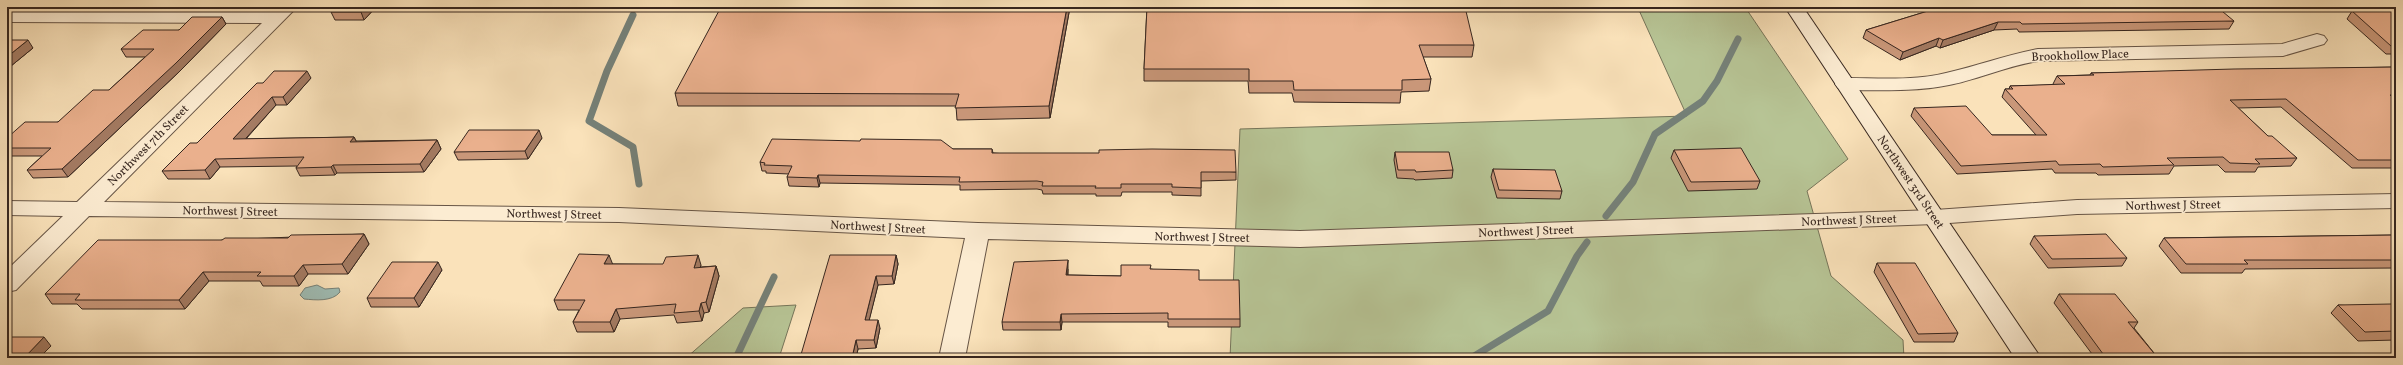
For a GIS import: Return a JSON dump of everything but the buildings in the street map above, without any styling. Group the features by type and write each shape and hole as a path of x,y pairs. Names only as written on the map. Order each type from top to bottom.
{"street":[{"path":"7,10 11,7"},
{"name":"Northwest 3rd Street","path":"1794,7 2028,358"},
{"path":"7,16 283,12"},
{"name":"Northwest 7th Street","path":"7,284 283,12"},
{"name":"Brookhollow Place","path":"1845,84 1924,83 1949,79 2008,60 2038,55 2283,50 2316,40"},
{"name":"Northwest J Street","path":"7,208 619,215 978,231 1300,239 1935,218 2078,207 2396,201"},
{"path":"952,358 978,231"}],"green space":[{"path":"1745,7 1848,159 1807,191 1831,276 1903,340 1904,358 1230,358 1240,129 1687,116 1638,8"},
{"path":"796,305 779,358 686,358 743,308"}],"water":[{"path":"317,285 325,289 339,288 340,292 333,297 323,300 304,299 300,295 305,288"}],"waterway":[{"path":"633,15 607,71 589,121 633,147 639,184"},
{"path":"1606,216 1633,182 1655,134 1703,101 1717,81 1738,39"},
{"path":"1471,358 1548,311 1577,256 1587,242"},
{"path":"736,358 774,277"}]}
